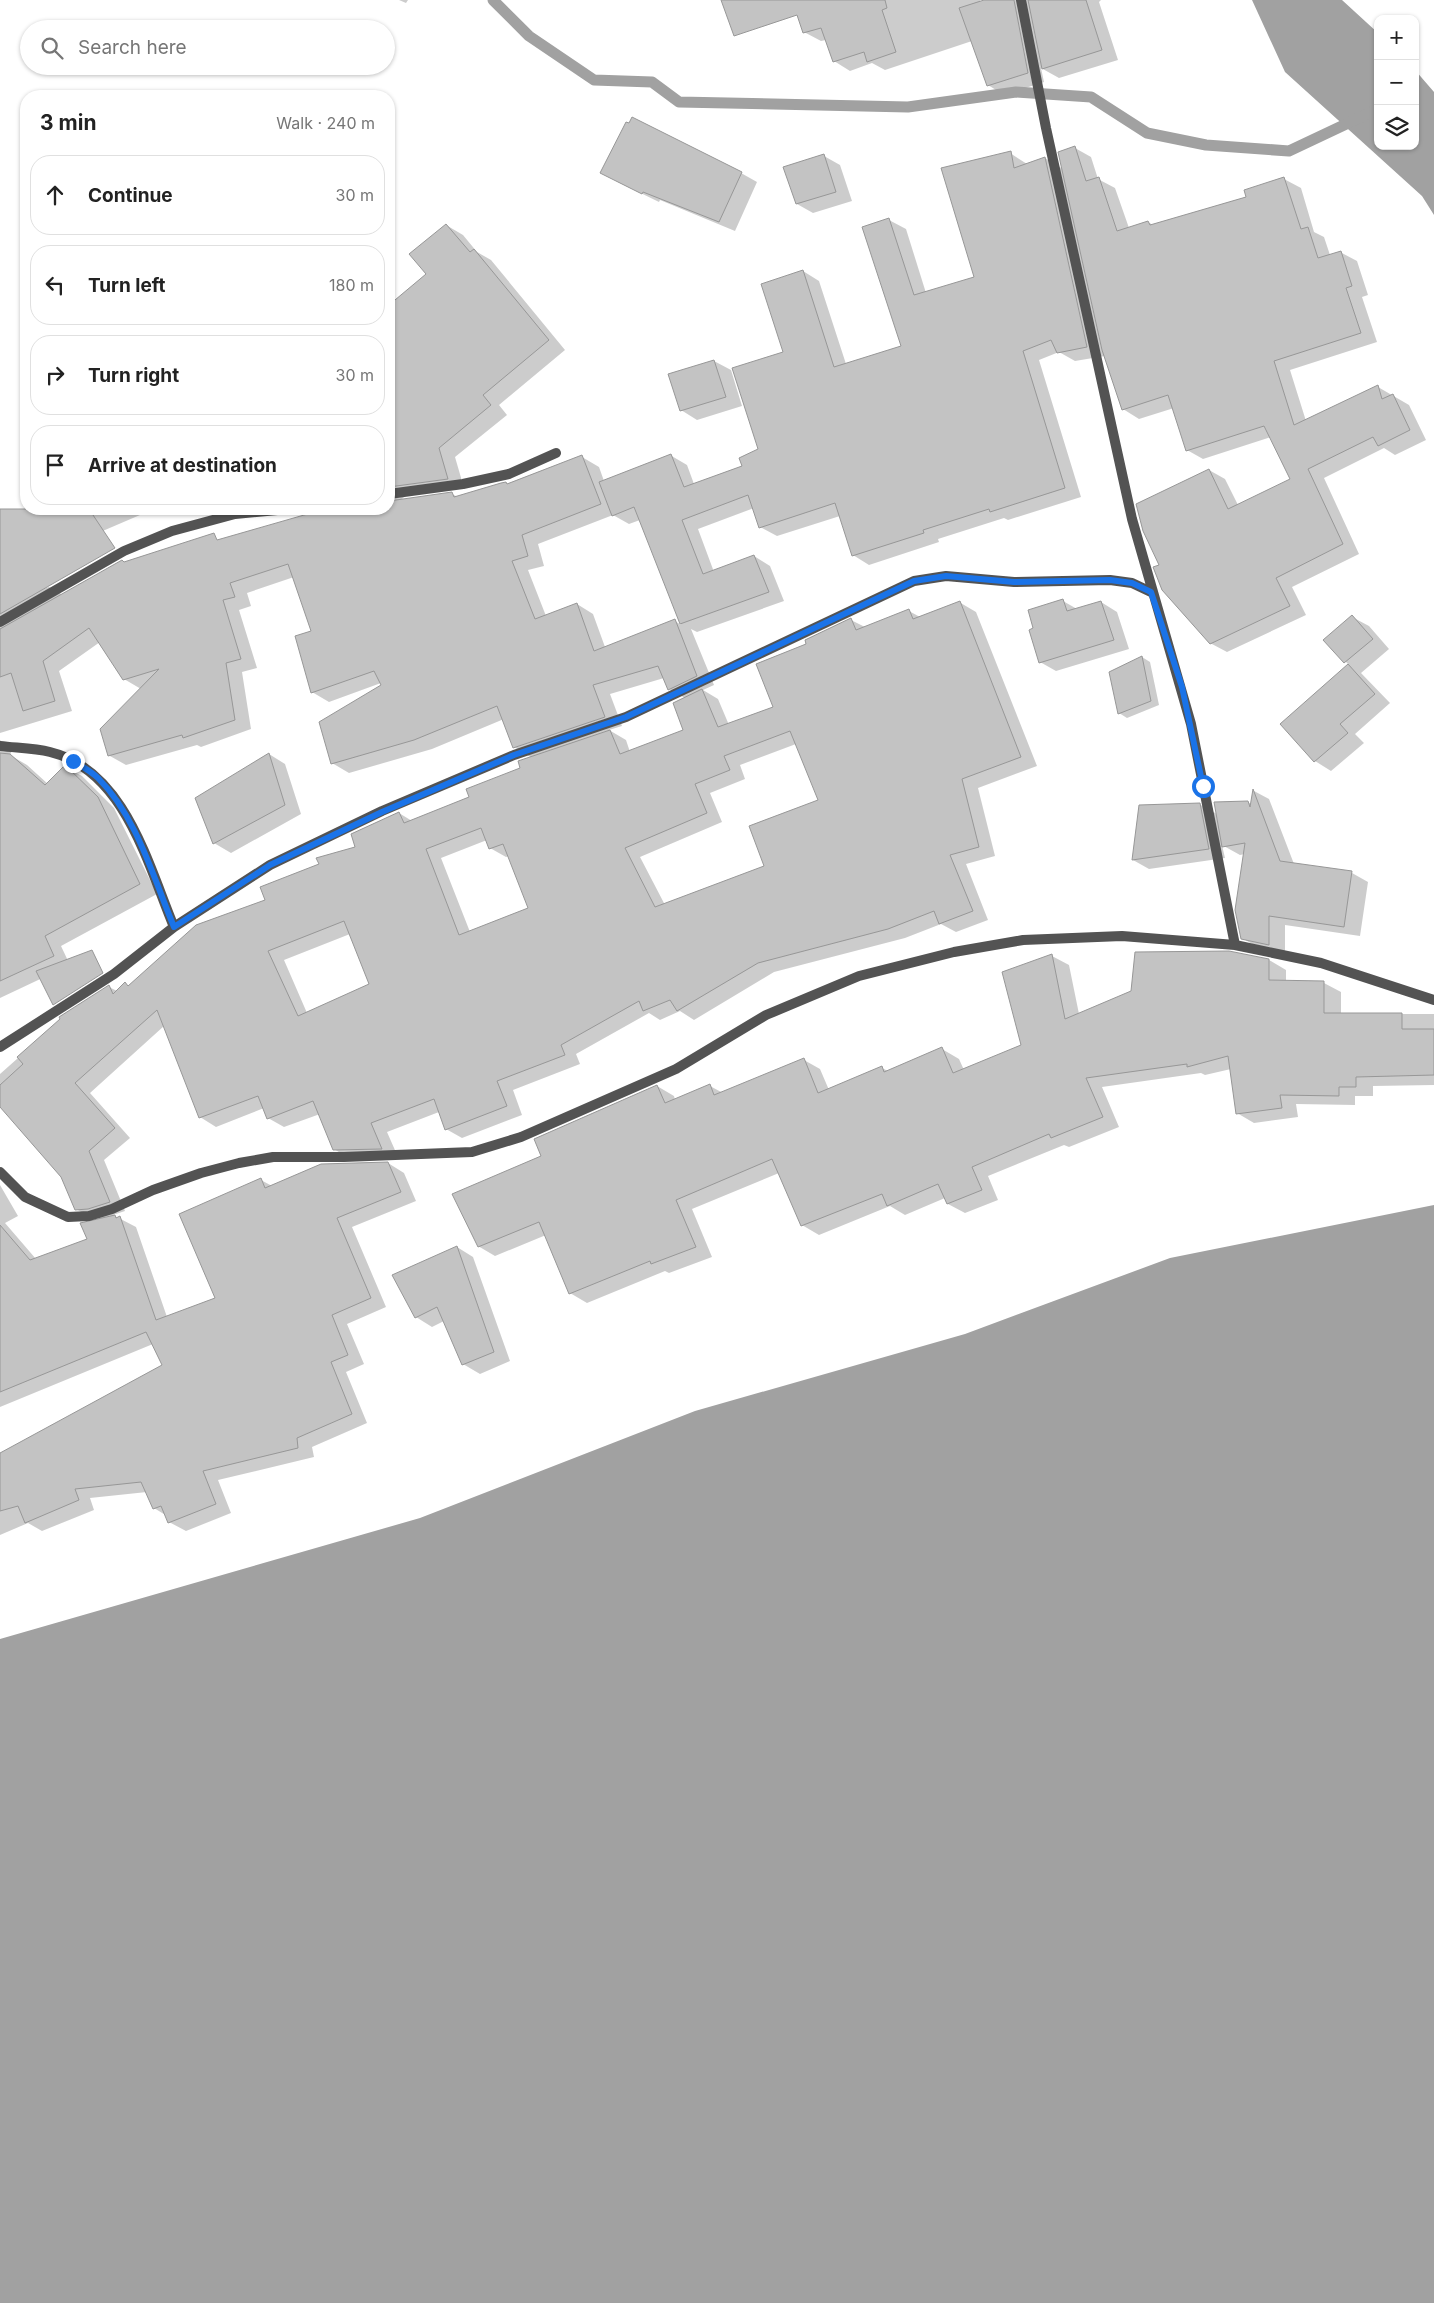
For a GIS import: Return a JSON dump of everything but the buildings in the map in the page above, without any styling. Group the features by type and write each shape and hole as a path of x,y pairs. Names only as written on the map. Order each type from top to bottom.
{"street":[{"path":"1021,0 1046,128 1132,519 1151,592 1182,687 1191,724 1235,945"},
{"path":"395,493 463,484 509,474 556,453"},
{"path":"0,622 124,551 172,531 231,515"},
{"path":"0,1047 114,974 174,927 270,865 364,820 514,755 626,717 914,581 946,576 1014,582 1110,580 1132,583 1151,592"},
{"path":"0,746 50,752 73,761 97,777 119,804 138,839 174,927"},
{"path":"0,1172 25,1197 68,1217 89,1216 112,1209 153,1190 201,1173 265,1158 472,1152 520,1137 676,1069 766,1015 859,976 954,952 1023,940 1122,936 1235,945 1321,963 1434,1000"}],"shaded area":[{"path":"1252,0 1342,0 1374,29 1374,150 1419,150 1419,75 1434,92 1434,215 1422,196 1285,72"},
{"path":"1434,1205 1434,2303 0,2303 0,1639 420,1518 695,1411 965,1334 1170,1258"}],"waterway":[{"path":"493,0 529,36 594,80 652,82 679,102 908,107 1016,92 1091,97 1147,133 1206,145 1289,151 1374,111"}],"route":[{"path":"73,761 97,777 119,804 138,839 174,927 270,865 382,812 514,755 626,717 821,623 914,581 946,576 1014,582 1110,580 1132,583 1151,592 1182,687 1203,786"}]}
